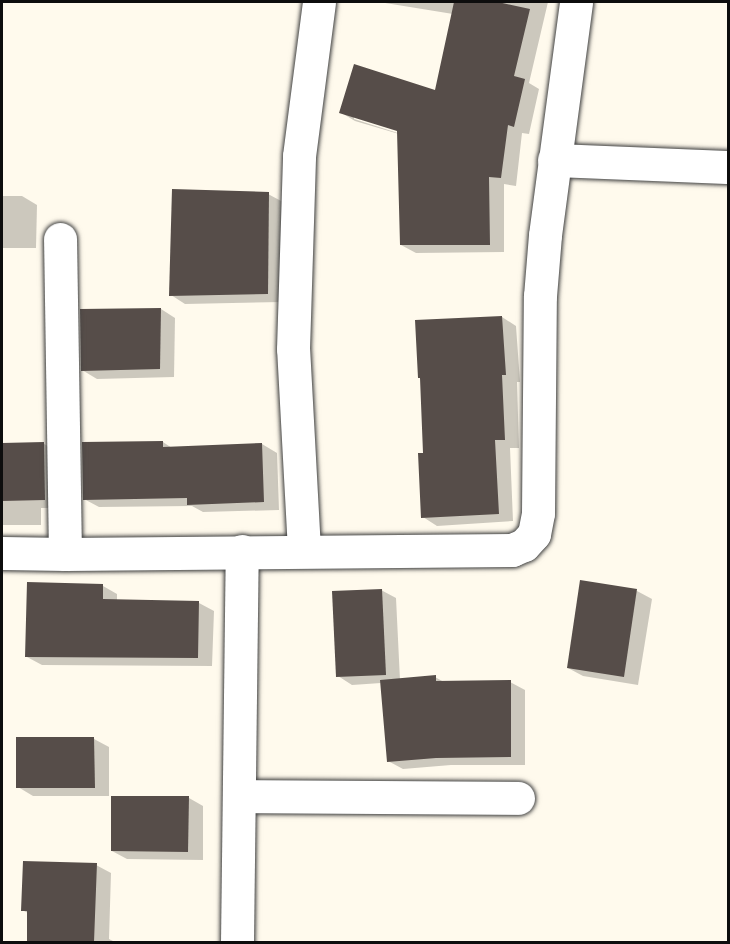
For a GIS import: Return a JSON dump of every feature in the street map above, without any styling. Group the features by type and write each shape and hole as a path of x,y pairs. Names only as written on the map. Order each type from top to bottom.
{"street":[{"path":"304,550 293,349 299,156 319,2"},
{"path":"2,554 512,550 524,544 534,534 538,513 540,296 554,160 576,2"},
{"path":"554,160 729,167"},
{"path":"60,239 65,554"},
{"path":"237,942 242,551"},
{"path":"239,796 518,798"}],"building":[{"path":"454,2 498,2 530,9 514,76 525,79 514,127 508,125 501,178 489,177 490,245 400,245 397,131 339,113 354,64 435,90"},
{"path":"172,189 269,192 268,294 169,296"},
{"path":"161,308 160,369 81,371 80,309"},
{"path":"502,316 506,375 502,375 505,440 495,440 499,514 421,518 418,453 423,453 415,320"},
{"path":"163,441 163,447 262,443 264,502 187,505 187,498 83,500 82,442"},
{"path":"44,442 45,500 2,501 2,443"},
{"path":"580,580 637,589 624,677 567,668"},
{"path":"27,582 103,584 103,599 199,601 198,658 25,657"},
{"path":"382,589 386,675 336,677 332,591"},
{"path":"436,675 436,681 511,680 511,757 436,758 387,762 380,680"},
{"path":"16,737 94,737 95,788 16,788"},
{"path":"111,796 189,796 188,852 111,851"},
{"path":"23,861 97,863 94,942 27,942 27,911 21,911"}]}
